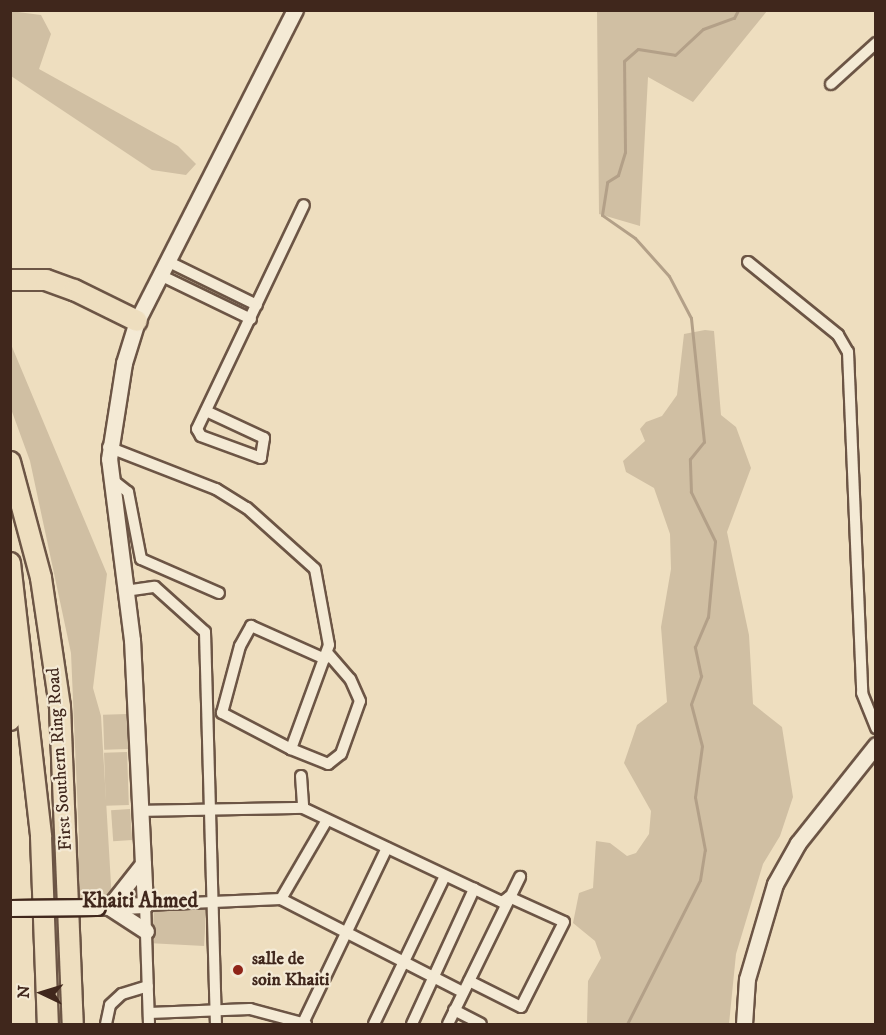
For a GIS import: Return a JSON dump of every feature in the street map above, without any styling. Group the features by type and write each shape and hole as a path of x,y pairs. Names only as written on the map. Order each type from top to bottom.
{"highway":[{"path":"10,280 65,286 137,321"},
{"name":"First Southern Ring Road","path":"10,462 41,578 60,707 73,1024"},
{"name":"First Southern Ring Road","path":"10,563 22,639 41,837 48,1024"},
{"path":"10,720 22,639"}],"main road":[{"path":"10,908 145,905 125,591 108,447 137,321 295,10"},
{"path":"744,1024 747,979 775,884 798,843 876,746"},
{"path":"103,907 142,864"},
{"path":"103,907 146,931"}],"street":[{"path":"831,84 876,43"},
{"path":"206,411 264,438 261,458 198,433 206,411 304,205"},
{"path":"748,262 838,335 848,352 862,693 876,728"},
{"path":"164,268 257,305"},
{"path":"164,268 251,319"},
{"path":"108,447 216,489 247,508 315,568 326,656 291,748"},
{"path":"110,478 128,492 141,559 219,593"},
{"path":"125,591 156,587 205,632 209,904 216,1024"},
{"path":"251,626 326,656 359,692 357,712 333,762 291,748 222,713 240,646 251,626"},
{"path":"301,776 303,808"},
{"path":"140,811 208,807 303,808 502,902 509,897"},
{"path":"281,899 327,820"},
{"path":"387,848 345,933 305,1024 270,1011 216,1010 149,1019 145,905 209,904 281,899 345,933 403,959 463,992"},
{"path":"374,1024 403,959 445,876"},
{"path":"448,1024 520,877"},
{"path":"412,1024 474,889"},
{"path":"469,981 522,1007 564,922 509,897"},
{"path":"106,1024 110,1005 122,994 148,986"},
{"path":"454,1010 481,1024"}],"shaded area":[{"path":"10,11 41,15 51,34 39,69 178,146 196,164 186,175 152,170 11,76"},
{"path":"597,11 767,11 693,102 648,77 640,226 599,214"},
{"path":"705,330 714,331 721,415 736,427 751,468 727,532 749,635 753,704 782,727 793,797 780,836 763,864 736,954 729,1024 587,1024 588,981 601,958 595,941 573,923 579,893 593,888 596,841 610,843 627,856 636,853 649,834 651,811 624,763 637,725 667,702 661,627 671,569 670,534 654,488 626,472 623,461 645,441 640,429 646,422 662,416 677,395 684,334"},
{"path":"10,342 107,574 93,688 101,716 112,901 76,900 79,839 71,653 30,461 11,409"},
{"path":"127,714 128,749 104,750 103,715"},
{"path":"127,752 129,805 106,806 104,753"},
{"path":"130,809 132,840 113,841 111,810"},
{"path":"154,907 206,910 204,946 152,943"}],"waterway":[{"path":"627,1024 700,880 705,850 695,797 702,746 691,704 701,676 695,647 708,617 715,541 691,492 690,459 704,442 691,318 669,276 635,238 602,215 607,182 618,175 625,152 624,61 638,49 675,55 703,29 734,18 738,10"}],"place":[{"name":"salle de soin Khaiti","path":"238,970"}],"district":[{"name":"Khaiti Ahmed","path":"140,901"}]}
